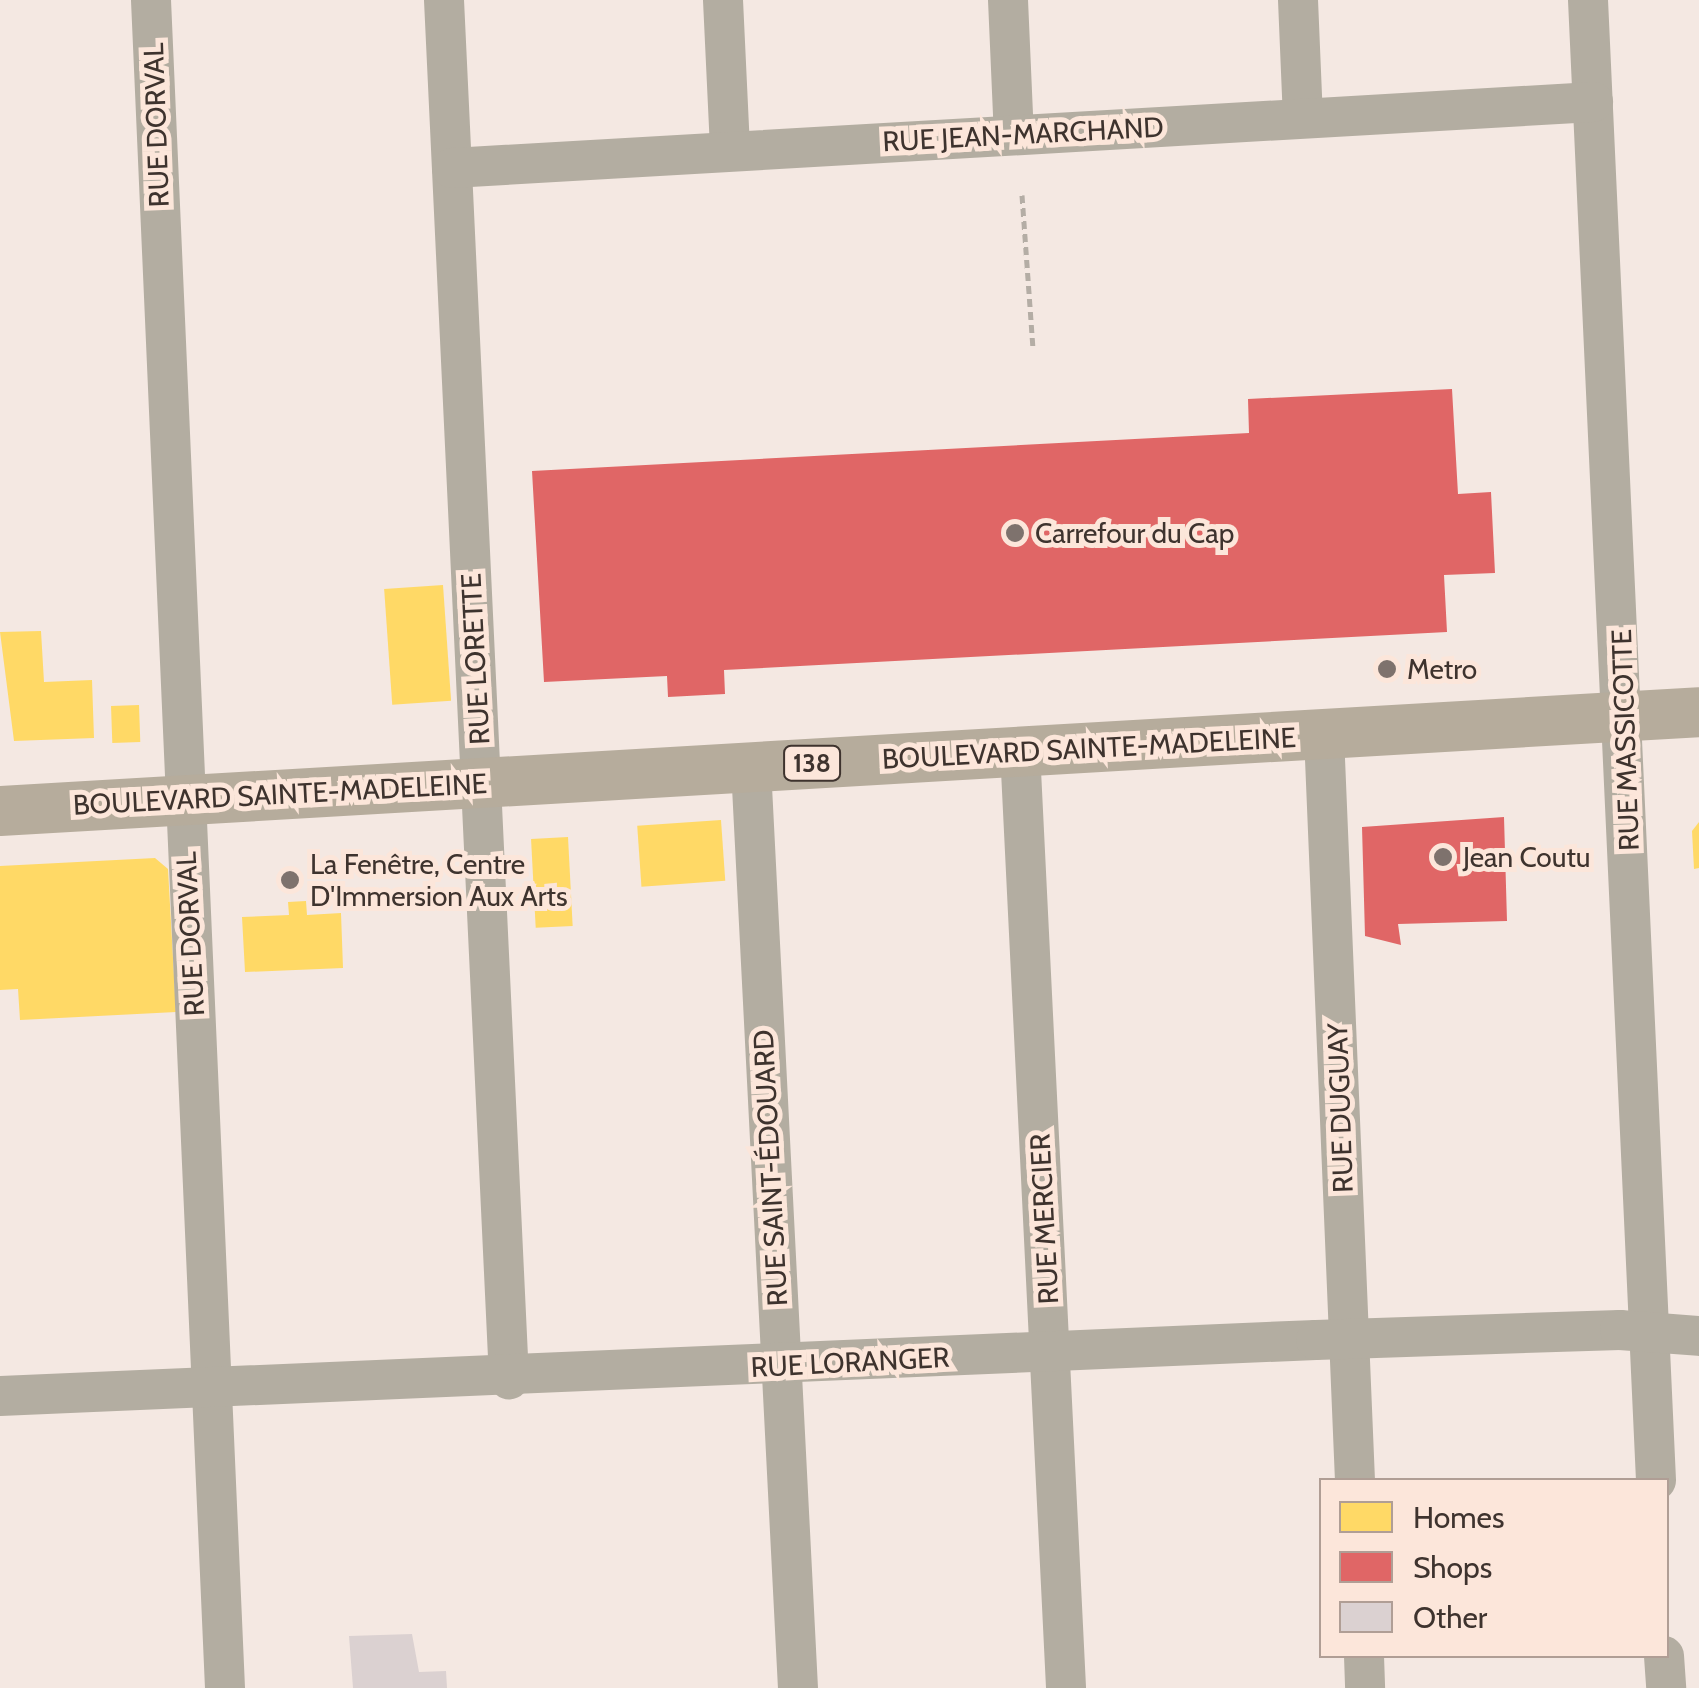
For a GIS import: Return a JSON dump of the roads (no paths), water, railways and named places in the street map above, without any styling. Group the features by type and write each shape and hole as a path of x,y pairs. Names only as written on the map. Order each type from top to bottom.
{"main road":[{"name":"BOULEVARD SAINTE-MADELEINE","path":"0,811 1699,712"}],"street":[{"name":"RUE DORVAL","path":"151,0 226,1688"},
{"name":"RUE LORETTE","path":"444,0 509,1379"},
{"path":"723,0 730,150"},
{"path":"1008,0 1014,135"},
{"path":"1298,0 1304,117"},
{"name":"RUE MASSICOTTE","path":"1588,0 1624,716 1656,1478"},
{"name":"RUE JEAN-MARCHAND","path":"452,168 1593,102"},
{"name":"RUE DUGUAY","path":"1324,735 1355,1478"},
{"name":"RUE MERCIER","path":"1020,750 1066,1688"},
{"name":"RUE SAINT-ÉDOUARD","path":"752,767 798,1688"},
{"name":"RUE LORANGER","path":"0,1396 509,1379 1349,1339 1650,1332 1699,1336"},
{"path":"1364,1658 1366,1688"},
{"path":"1664,1658 1666,1688"}],"place":[{"name":"Carrefour du Cap","path":"1015,533"},
{"name":"Metro","path":"1387,669"},
{"name":"Jean Coutu","path":"1443,857"},
{"name":"La Fenêtre, Centre D'Immersion Aux Arts","path":"290,880"}]}
